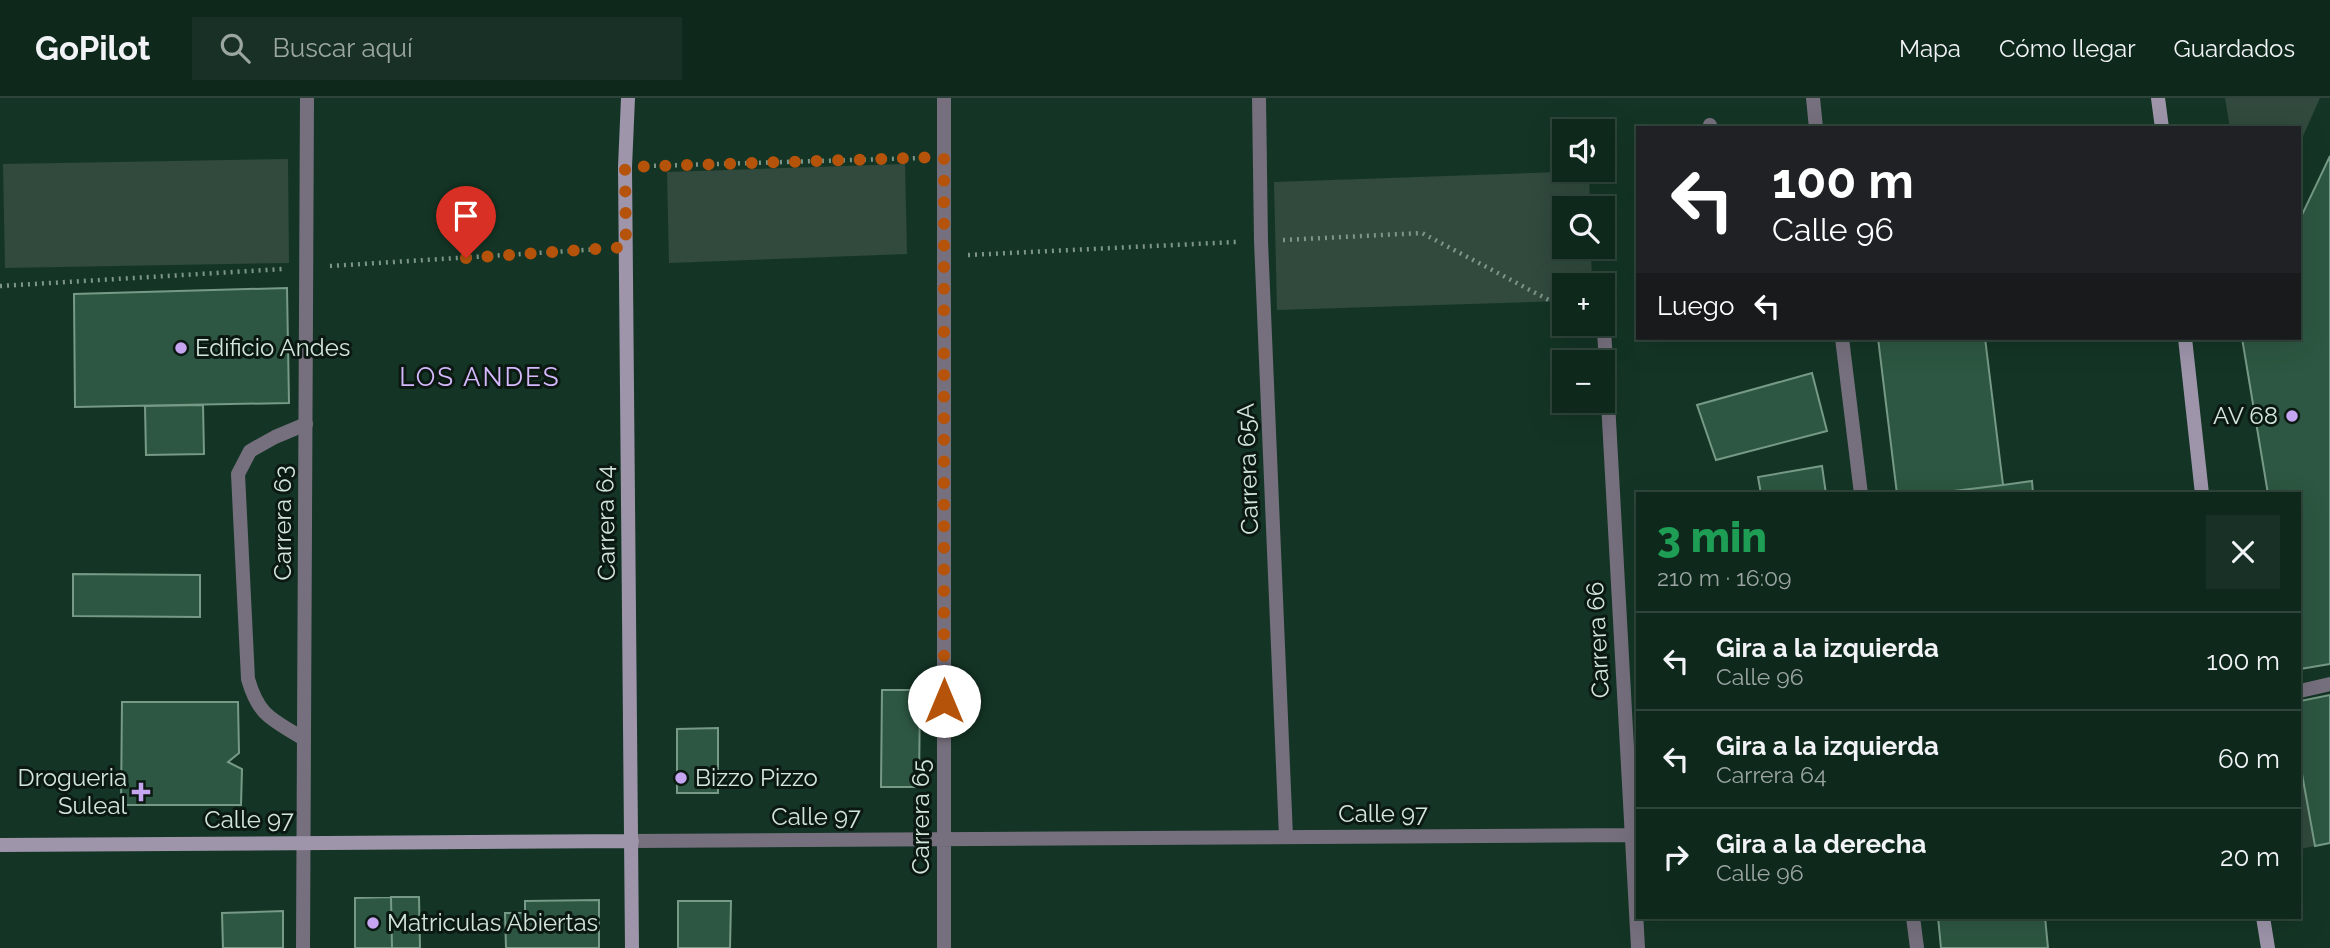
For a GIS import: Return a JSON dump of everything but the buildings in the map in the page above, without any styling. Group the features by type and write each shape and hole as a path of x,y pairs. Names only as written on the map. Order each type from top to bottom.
{"street":[{"name":"Carrera 63","path":"303,948 307,98"},
{"name":"Carrera 64","path":"628,98 625,167 632,948"},
{"name":"Carrera 65","path":"944,98 944,948"},
{"name":"Carrera 65A","path":"1259,98 1261,241 1286,837"},
{"path":"1813,98 1816,126"},
{"path":"2158,98 2162,126"},
{"name":"Carrera 66","path":"1604,336 1636,910"},
{"path":"1842,340 1861,492"},
{"path":"2185,340 2202,492"},
{"path":"304,739 268,716 254,700 248,679 238,474 250,451 306,424"},
{"path":"2301,691 2330,684"},
{"name":"Calle 97","path":"0,845 1632,835"},
{"name":"Carrera 66","path":"1636,919 1638,948"},
{"path":"1913,919 1917,948"},
{"path":"2263,919 2268,948"}],"path":[{"path":"625,167 944,157"},
{"path":"0,286 626,247"}],"green space":[{"path":"2225,98 2320,98 2301,141 2301,126 2230,126"},
{"path":"288,159 289,263 5,268 3,164"},
{"path":"905,164 907,254 669,263 667,172"},
{"path":"1552,172 1552,182 1589,182 1590,196 1552,196 1552,259 1591,259 1592,273 1552,273 1552,301 1277,310 1274,182"},
{"path":"2301,769 2315,846 2301,849"}],"place":[{"name":"Edificio Andes","path":"181,348"},
{"name":"AV 68","path":"2292,416"},
{"name":"Bizzo Pizzo","path":"681,778"},
{"name":"Drogueria Suleal","path":"141,792"},
{"name":"Matriculas Abiertas","path":"373,923"}],"district":[{"name":"LOS ANDES","path":"480,377"}],"route":[{"path":"466,258 626,247 625,167 944,157 944,701"}]}
